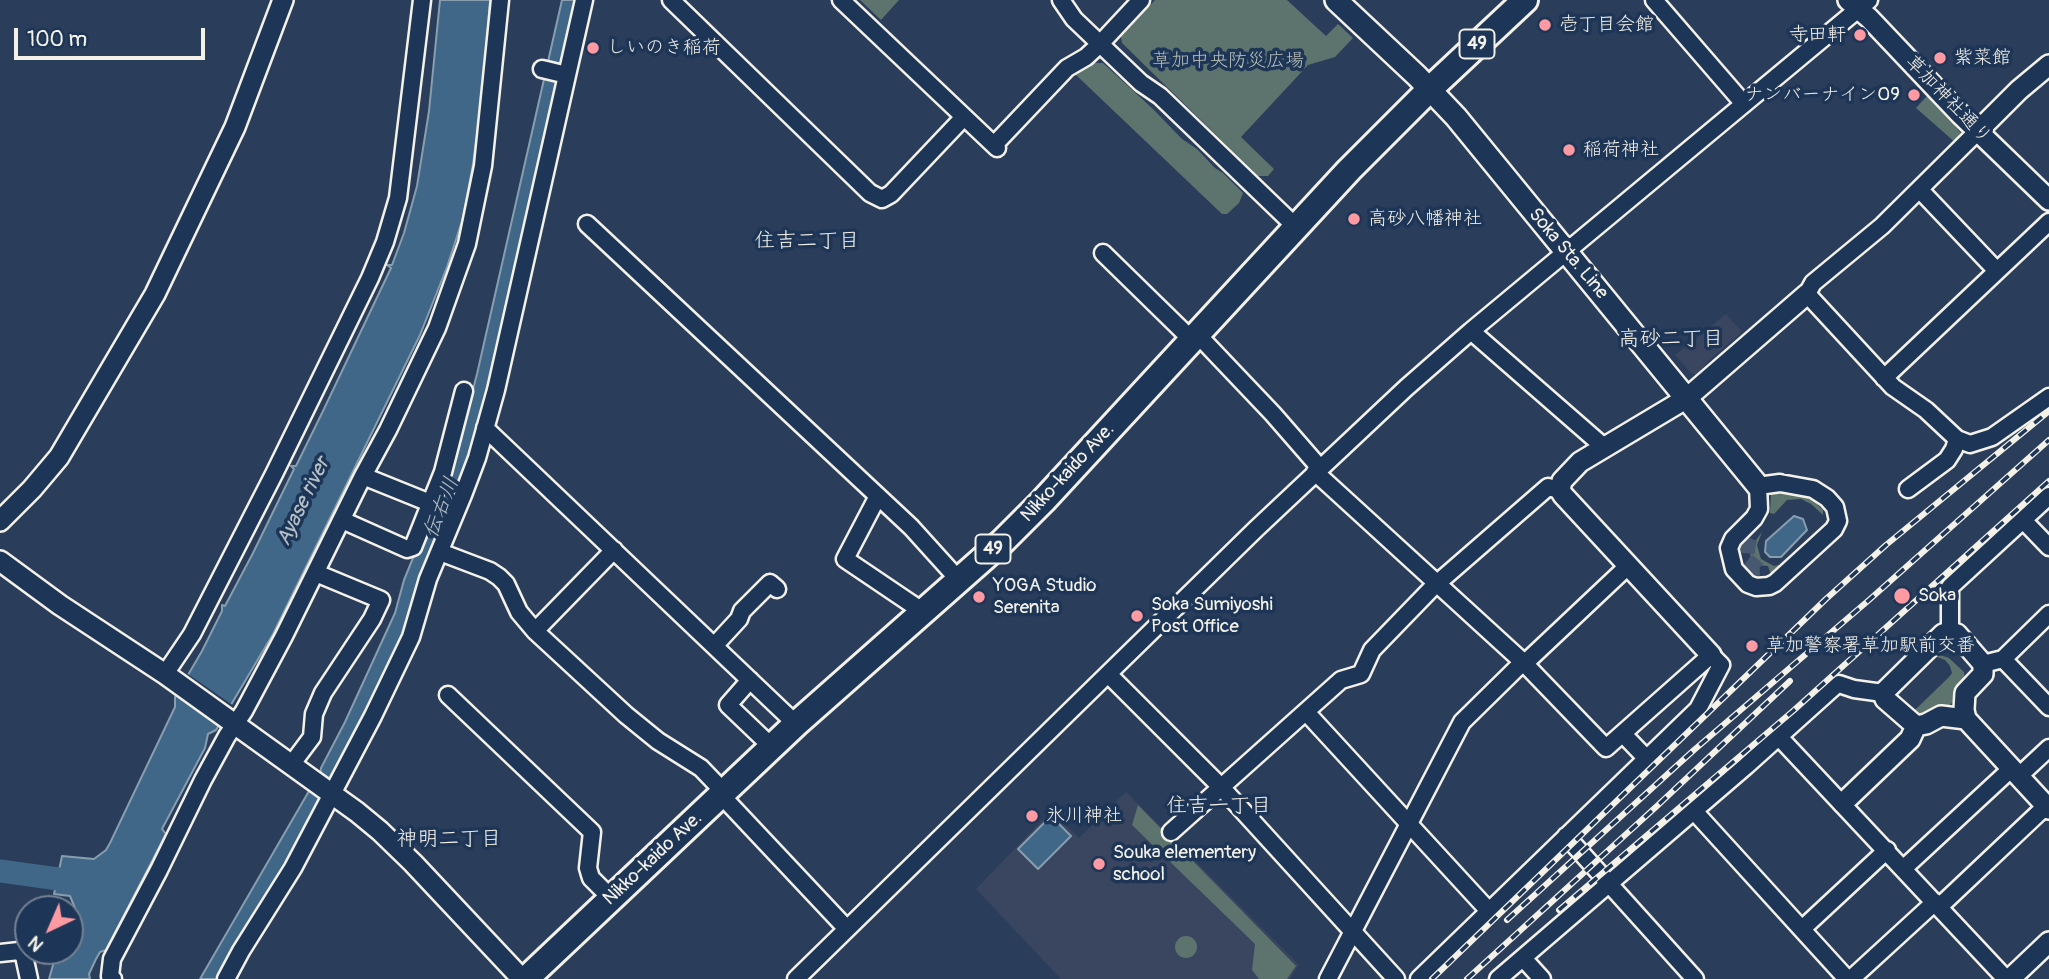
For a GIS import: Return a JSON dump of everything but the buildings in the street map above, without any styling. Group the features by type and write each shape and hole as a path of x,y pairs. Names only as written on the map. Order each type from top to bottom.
{"main road":[{"name":"Soka Sta. Line","path":"1336,0 1456,117 1758,486"},
{"name":"Nikko-kaido Ave.","path":"524,979 796,724 1002,542 1296,227 1430,89 1525,0"}],"street":[{"path":"0,521 59,457 150,304 235,127 283,0"},
{"path":"170,677 274,474 370,278 384,242 398,198 422,0"},
{"path":"113,979 110,976 112,959 232,722 244,711 316,573 437,328 467,244 483,166 500,0"},
{"path":"226,979 293,868 373,716 411,637 436,556 463,495 485,428 584,0"},
{"path":"671,0 870,193 882,198 891,194 964,117"},
{"path":"841,0 996,146 1067,68 1086,57 1141,0"},
{"path":"1061,0 1074,19 1141,83 1160,96 1296,227"},
{"path":"1654,0 1744,104"},
{"path":"796,979 1317,470 1471,331 1744,104 1858,3"},
{"name":"草加神社通り","path":"1858,3 1977,132 2049,200"},
{"path":"1560,490 1562,481 1580,462 1687,398 1807,294 1813,283 1882,226 2002,106 2049,65"},
{"path":"542,69 567,75"},
{"path":"1920,190 1997,271"},
{"path":"1884,377 2049,222"},
{"path":"587,224 764,390 797,417 911,527 958,579"},
{"path":"1103,253 1273,414 1317,470 1523,663 1606,748 1711,655"},
{"path":"1807,294 1884,377 1957,439 1970,444 1992,437 2049,397"},
{"path":"1471,331 1604,447"},
{"path":"414,547 443,471 464,391"},
{"path":"485,428 796,724"},
{"path":"1908,489 1947,460 1957,439"},
{"path":"363,476 430,503"},
{"path":"1750,538 1759,527 1762,516 1758,486 1780,482 1813,489 1835,507 1838,521 1834,529 1775,583 1756,587 1748,584 1734,569 1729,548 1733,539 1754,518 1759,509"},
{"path":"1171,832 1341,680 1362,674 1372,650 1438,584 1548,487 1560,490 1721,665 1698,709 1419,979"},
{"path":"878,496 845,559 922,611"},
{"path":"1950,632 1950,587 2049,496"},
{"path":"342,520 407,549 414,547 490,571 499,577 506,584 519,612 535,631 625,715 658,741 701,768 847,929"},
{"path":"2023,520 2049,547"},
{"path":"535,631 614,550"},
{"path":"0,561 60,605 170,677 380,831 524,979"},
{"path":"1328,979 1462,722 1628,566"},
{"path":"291,765 312,737 314,714 323,693 372,619 381,600 316,573"},
{"path":"715,645 739,619 742,611 770,583 777,589"},
{"path":"1983,664 2003,659 2049,614"},
{"path":"1883,693 1943,634 1957,634 1983,664 1983,674 1941,716 1916,726"},
{"path":"2003,659 2049,706"},
{"path":"1108,674 1221,788 1396,979"},
{"path":"750,680 728,705 772,747"},
{"path":"1498,979 1839,684 1883,693"},
{"path":"1883,693 1885,699 1916,726"},
{"path":"1694,811 1849,979 2048,807 1966,719 1965,693"},
{"path":"448,695 592,832 588,868 591,878 611,898"},
{"path":"1306,712 1489,911"},
{"path":"1941,716 1966,719"},
{"path":"1843,803 1910,739 1916,726"},
{"path":"1623,734 1647,759"},
{"path":"1779,737 2008,979 2049,943"},
{"path":"1904,868 2015,772 2049,748"},
{"path":"1566,836 1695,979"},
{"path":"1802,929 1887,850"},
{"path":"0,953 19,951 29,979"},
{"path":"1523,958 1542,979"}],"shaded area":[{"path":"1726,314 1742,332 1707,362 1697,375 1691,373 1675,355"},
{"name":"Souka elementery school","path":"1126,792 1299,965 1290,979 1061,979 976,889 1051,811 1079,838"}],"green space":[{"path":"860,0 899,0 881,20"},
{"name":"草加中央防災広場","path":"1155,0 1287,0 1326,36 1338,24 1353,38 1335,57 1308,65 1241,137 1274,169 1268,176 1258,176 1122,43 1121,37"},
{"path":"1092,63 1103,63 1182,139 1223,173 1243,193 1239,203 1227,214 1222,214 1075,74"},
{"path":"1927,96 1961,133 1963,139 1957,144 1916,108"},
{"path":"1776,490 1802,494 1823,510 1823,515 1801,499 1787,500 1774,514 1770,513 1771,493"},
{"path":"1762,532 1757,545 1761,559 1774,566 1787,563 1771,575 1768,566 1758,565 1750,557 1753,544"},
{"path":"1937,654 1949,658 1964,672 1965,683 1957,698 1948,707 1932,714 1917,715 1895,696 1897,694 1912,709 1916,709 1949,677 1952,673 1950,666 1937,657"},
{"path":"1138,805 1296,966 1287,979 1259,979 1252,970 1255,944 1132,825"},
{"path":"1186,936 1194,939 1197,947 1194,955 1186,958 1178,955 1175,947 1178,939"}],"water":[{"name":"Ayase river","path":"440,0 490,0 483,93 463,218 420,335 273,634 216,730 208,734 205,748 162,829 166,834 106,950 100,952 96,959 89,974 90,979 49,979 53,965 84,965 84,895 54,894 62,856 94,859 106,850 175,707 175,697 202,651 222,611 222,605 225,606 253,553 294,469 291,466 296,466 391,268 387,265 392,265 417,186 429,111"},
{"name":"伝右川","path":"562,0 577,0 488,395 469,462 402,638 366,718 298,846 217,979 200,979 320,776 321,768 395,613 404,580 457,450 477,374"},
{"path":"1794,516 1803,519 1807,530 1781,557 1770,557 1765,552 1766,541"},
{"path":"1051,816 1071,836 1038,869 1018,849"}],"pier":[{"path":"185,672 234,706 232,709 183,675"}],"waterway":[{"path":"0,871 87,883"}],"tunnel":[{"path":"1750,538 1746,560 1758,570 1765,570"}],"railway":[{"path":"1432,979 1826,599 1886,545 2049,411"},
{"path":"1507,920 1694,750 1869,600 2049,440"},
{"path":"1559,910 1793,711 2049,481"},
{"path":"1467,979 1790,681"}],"place":[{"name":"壱丁目会館","path":"1545,25"},
{"name":"寺田軒","path":"1860,35"},
{"name":"しいのき稲荷","path":"593,48"},
{"name":"紫菜館","path":"1940,58"},
{"name":"ナンバーナイン09","path":"1914,95"},
{"name":"稲荷神社","path":"1569,150"},
{"name":"高砂八幡神社","path":"1354,219"},
{"name":"Soka","path":"1902,596"},
{"name":"YOGA Studio Serenita","path":"979,597"},
{"name":"Soka Sumiyoshi Post Office","path":"1137,616"},
{"name":"草加警察署草加駅前交番","path":"1752,646"},
{"name":"氷川神社","path":"1032,816"},
{"name":"Souka elementery school","path":"1099,864"}],"district":[{"name":"住吉二丁目","path":"807,242"},
{"name":"高砂二丁目","path":"1671,340"},
{"name":"住吉一丁目","path":"1219,807"},
{"name":"神明二丁目","path":"449,840"}]}
